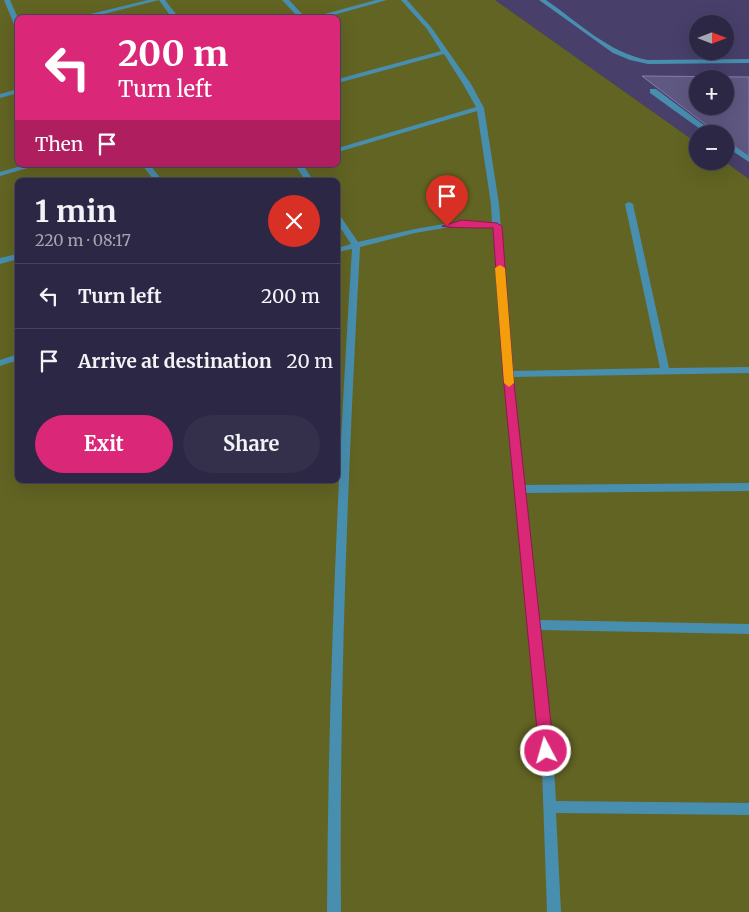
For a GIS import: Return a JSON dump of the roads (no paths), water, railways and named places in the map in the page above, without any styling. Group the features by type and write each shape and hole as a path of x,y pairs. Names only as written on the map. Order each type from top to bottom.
{"street":[{"path":"7,0 15,20"},
{"path":"89,15 156,0"},
{"path":"162,0 174,15"},
{"path":"285,0 300,15"},
{"path":"325,15 384,0"},
{"path":"404,0 429,28 480,108 497,226 508,374 551,807 554,912"},
{"path":"542,0 601,40 615,52 632,59 648,62 749,61"},
{"path":"340,80 445,52"},
{"path":"653,91 700,125"},
{"path":"0,96 15,92"},
{"path":"340,149 480,108"},
{"path":"734,149 749,160"},
{"path":"0,174 26,167"},
{"path":"148,167 156,178"},
{"path":"300,167 309,178"},
{"path":"629,204 665,371"},
{"path":"334,912 333,788 343,461 356,245 340,222"},
{"path":"340,249 416,230 462,223 497,226"},
{"path":"0,262 15,257"},
{"path":"0,363 15,358"},
{"path":"508,374 749,370"},
{"path":"520,489 749,488"},
{"path":"534,625 749,630"},
{"path":"551,807 749,809"}]}
